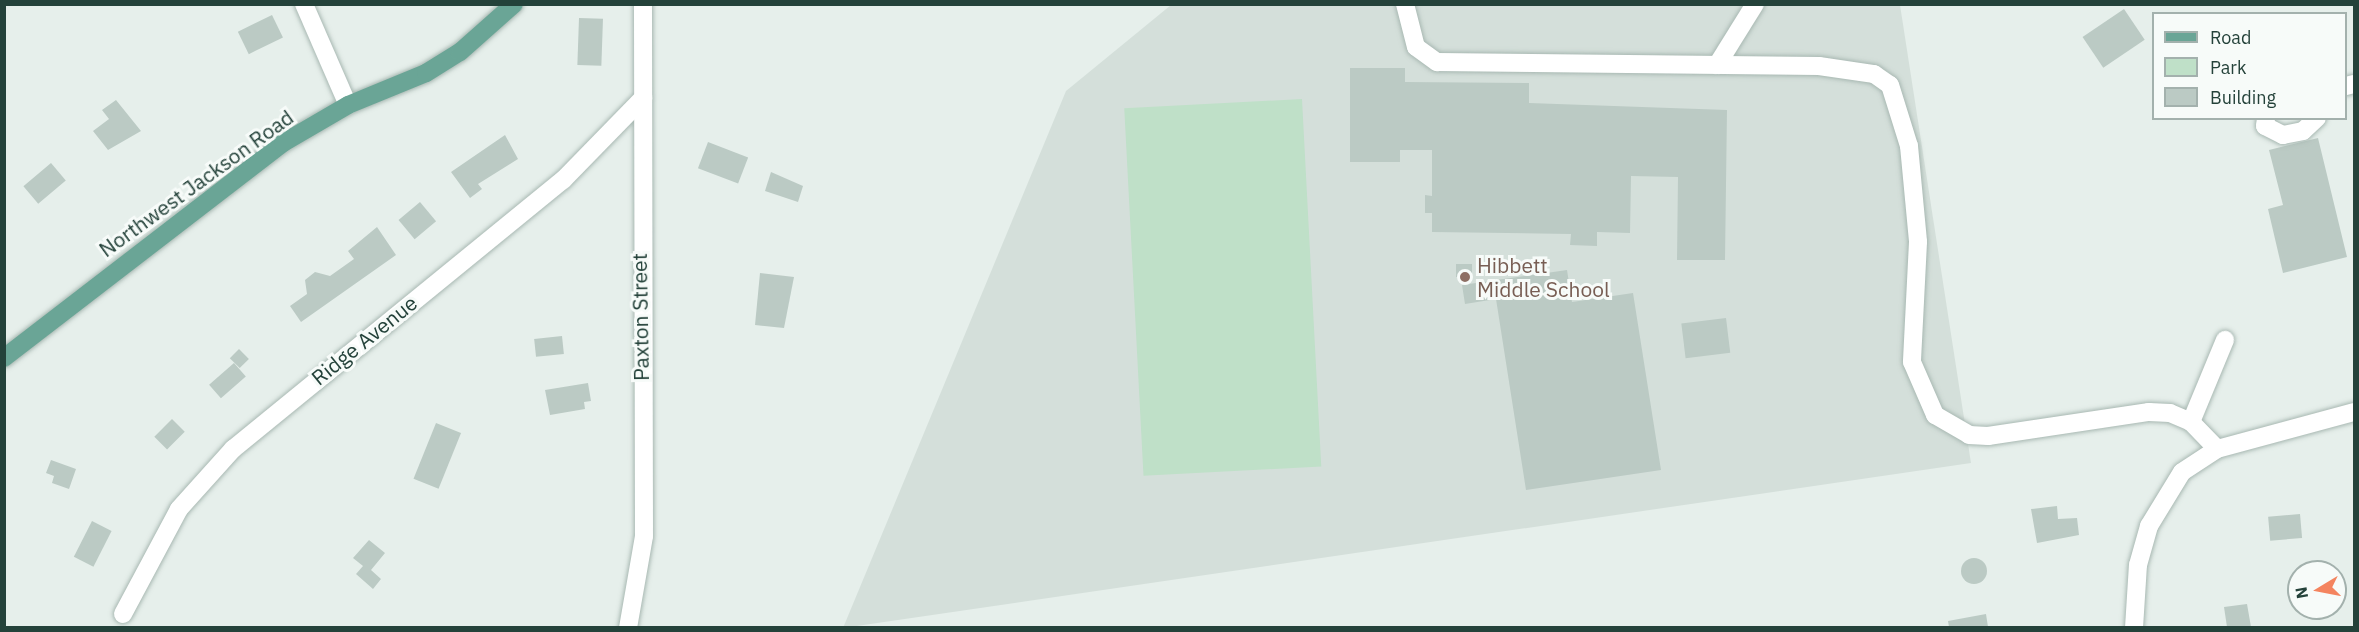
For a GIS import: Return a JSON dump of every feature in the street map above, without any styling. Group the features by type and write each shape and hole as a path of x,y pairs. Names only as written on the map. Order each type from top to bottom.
{"main road":[{"name":"Northwest Jackson Road","path":"4,358 249,167 348,105 452,57 514,4"}],"street":[{"path":"304,4 348,105"},
{"name":"Paxton Street","path":"628,627 644,536 643,4"},
{"path":"1405,4 1416,47 1437,62 1851,69 1874,74 1890,85 1901,108 1914,188 1918,242 1912,362 1935,415 1969,435 1988,436 2149,412 2191,422 2217,449"},
{"path":"1717,66 1755,4"},
{"name":"Ridge Avenue","path":"123,614 179,509 233,449 563,180 643,98"},
{"path":"2266,120 2265,126 2283,135 2303,131 2315,120"},
{"path":"2191,422 2225,340"},
{"path":"2134,627 2138,565 2149,526 2182,472 2217,449 2355,412"}],"shaded area":[{"name":"Hibbett Middle School","path":"1171,5 1900,5 1971,463 843,628 1066,91"}],"green space":[{"path":"1302,99 1321,466 1144,476 1124,108"}],"building":[{"path":"2124,9 2145,40 2103,68 2083,37"},
{"path":"272,15 283,37 249,54 238,32"},
{"path":"579,18 603,19 601,66 577,65"},
{"path":"1350,68 1405,68 1405,82 1529,83 1529,103 1727,110 1725,260 1677,260 1678,177 1631,176 1630,233 1597,232 1597,246 1570,245 1571,234 1432,232 1432,213 1425,213 1425,195 1432,196 1432,150 1400,150 1400,162 1350,162"},
{"path":"116,100 141,131 108,150 93,131 109,119 102,110"},
{"path":"505,135 518,159 478,184 482,189 470,198 451,172"},
{"path":"2318,138 2347,257 2283,273 2268,209 2283,205 2269,150"},
{"path":"708,142 748,157 738,184 698,168"},
{"path":"51,163 66,181 38,204 23,186"},
{"path":"771,172 803,186 798,202 765,191"},
{"path":"420,202 436,221 415,239 399,220"},
{"path":"377,227 396,255 301,322 290,306 307,294 305,280 315,272 330,276 354,259 348,251"},
{"path":"1456,264 1472,264 1472,277 1456,277"},
{"path":"1567,270 1572,302 1633,293 1661,470 1526,490 1496,299 1465,304 1462,285"},
{"path":"760,273 794,277 784,328 755,325"},
{"path":"1726,318 1730,353 1686,358 1681,323"},
{"path":"562,336 564,354 536,357 534,339"},
{"path":"239,349 249,359 240,368 230,358"},
{"path":"234,363 246,377 221,398 209,385"},
{"path":"588,383 591,401 584,402 585,409 550,415 545,390"},
{"path":"172,419 185,432 167,449 154,437"},
{"path":"436,423 461,433 439,489 414,479"},
{"path":"51,460 76,469 69,489 52,483 54,476 46,473"},
{"path":"2057,506 2058,519 2077,518 2079,535 2037,543 2031,509"},
{"path":"2300,514 2302,538 2270,541 2268,517"},
{"path":"92,521 112,531 93,567 74,557"},
{"path":"369,540 385,553 371,570 381,579 373,589 356,574 363,566 353,558"},
{"path":"1974,558 1983,562 1987,571 1983,580 1974,584 1965,580 1961,571 1965,562"},
{"path":"2247,604 2251,627 2227,627 2224,607"},
{"path":"1986,614 1988,627 1949,627 1948,621"}],"place":[{"name":"Hibbett Middle School","path":"1465,277"}]}
